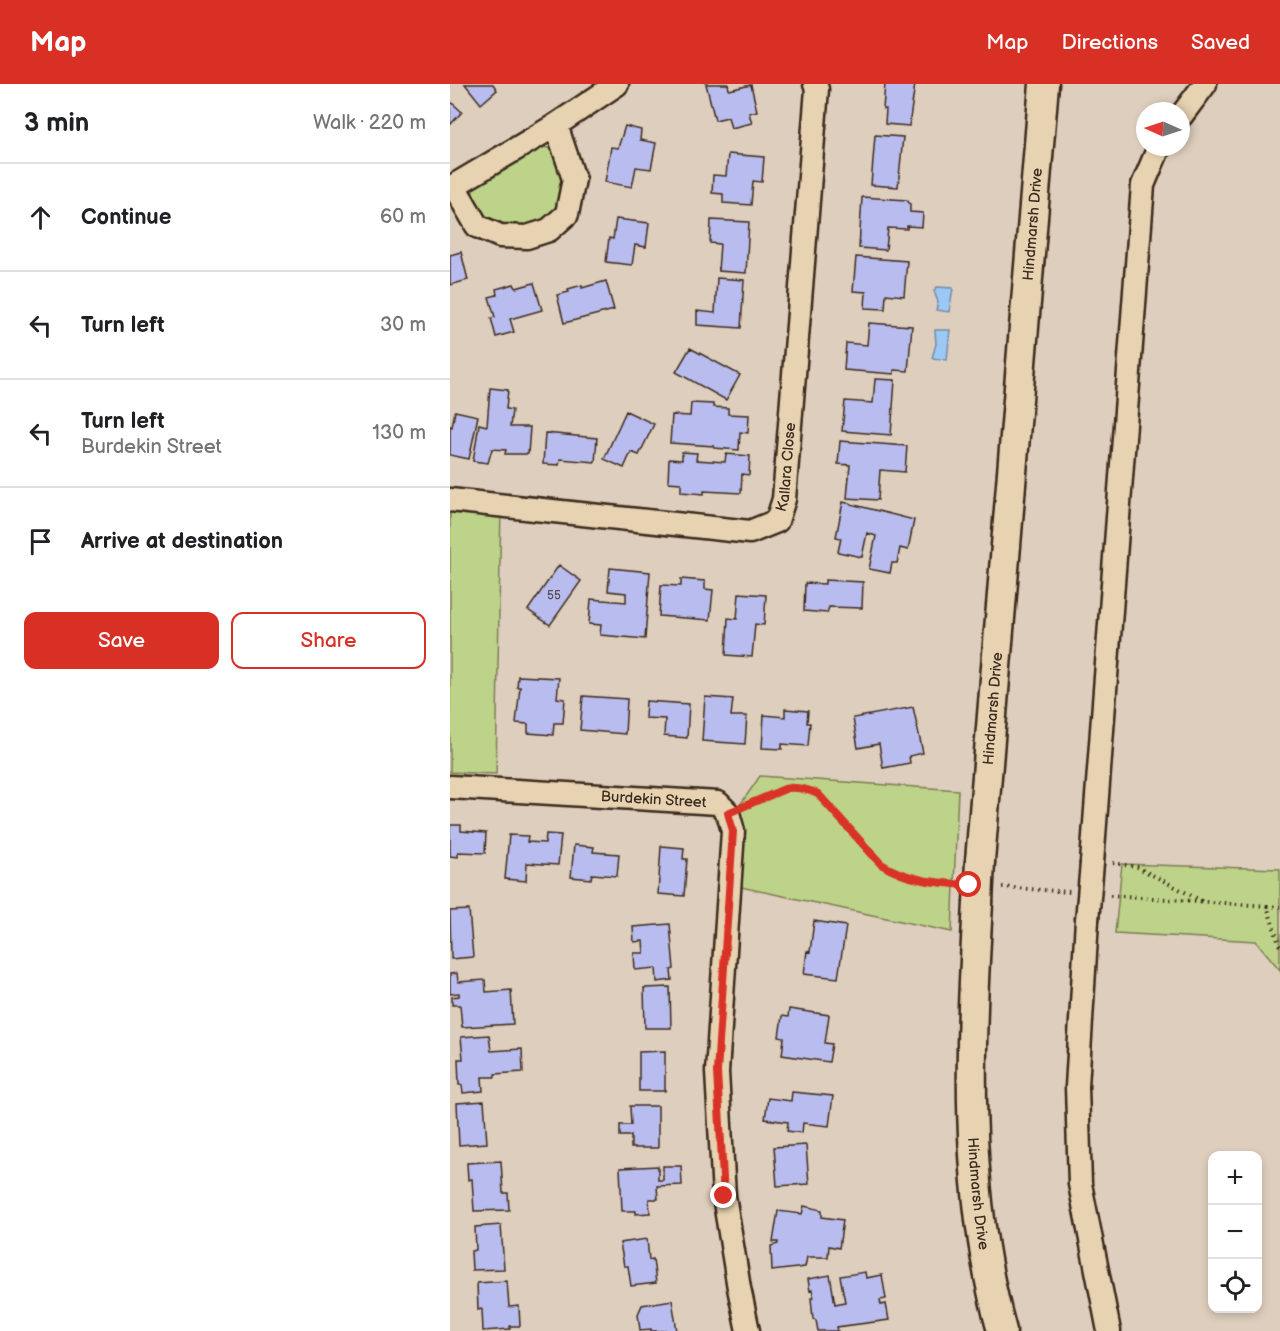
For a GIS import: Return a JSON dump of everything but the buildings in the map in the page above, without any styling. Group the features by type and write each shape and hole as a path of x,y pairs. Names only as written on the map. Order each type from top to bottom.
{"main road":[{"name":"Hindmarsh Drive","path":"1002,1331 994,1302 979,1210 972,1115 976,891 1044,84"}],"street":[{"path":"556,125 574,179 567,214 549,230 527,237 500,236 477,226 452,187 556,125 617,84"},
{"name":"Kallara Close","path":"450,500 750,532 777,521 784,499 817,89 815,84"},
{"path":"1190,104 1205,84"},
{"path":"1109,1331 1080,1184 1077,1087 1087,920 1099,862 1143,185 1155,156"},
{"name":"Burdekin Street","path":"450,787 718,803 728,813 733,831 717,1072 724,1196 748,1331"}],"path":[{"path":"728,813 787,788 807,789 818,794 881,864 893,872 924,881 976,891 1080,893"},
{"path":"1099,862 1137,867 1204,902"},
{"path":"1102,895 1280,907"},
{"path":"1268,906 1280,947"}],"green space":[{"path":"536,147 550,148 558,152 566,190 551,218 527,232 481,220 471,198 474,187"},
{"path":"450,500 501,505 496,774 450,772"},
{"path":"760,776 958,790 952,932 736,886 738,808"},
{"path":"1122,864 1280,869 1280,970 1256,941 1115,933"}],"water":[{"path":"937,287 953,288 949,312 936,310 938,302 934,291"},
{"path":"935,330 950,330 947,360 932,358 936,344"}],"route":[{"path":"724,1196 717,1072 733,831 728,813 787,788 807,789 818,794 881,864 893,872 924,881 969,885"}]}
